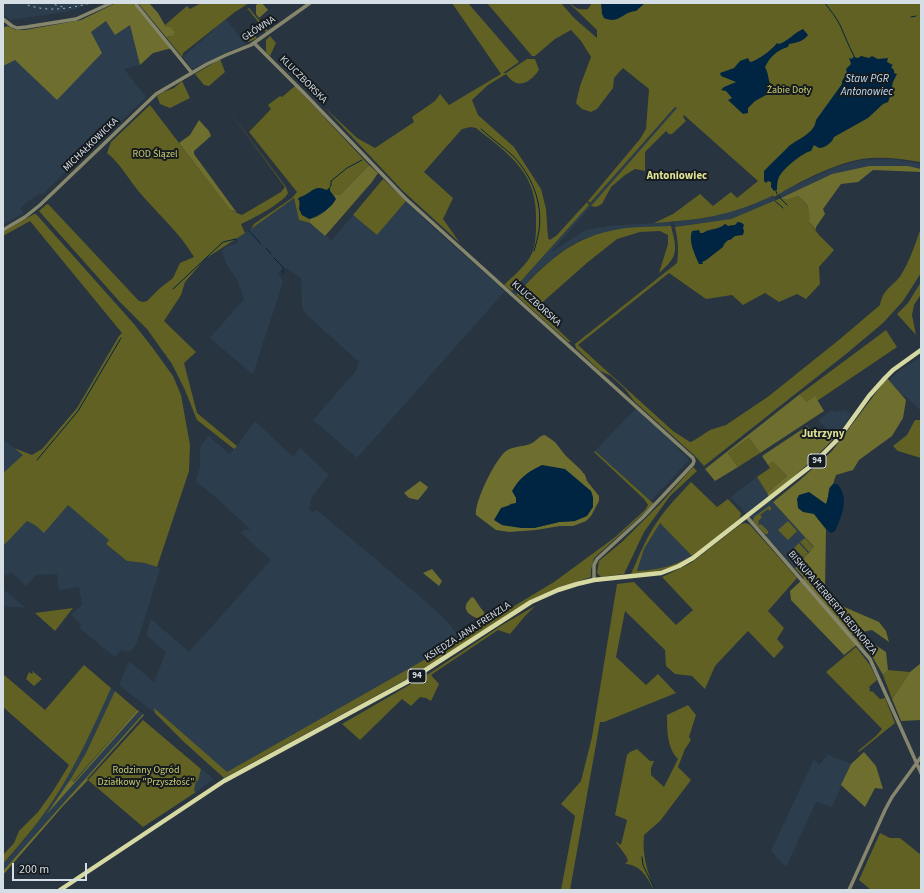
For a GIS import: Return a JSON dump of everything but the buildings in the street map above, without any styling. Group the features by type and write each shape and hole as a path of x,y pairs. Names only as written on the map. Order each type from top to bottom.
{"main road":[{"name":"KSIĘDZA JANA FRENZLA","path":"60,890 224,781 407,682 531,602 558,590 594,580 661,573 680,566 693,558 747,517 822,456 838,439 885,378 893,370 921,350"}],"street":[{"path":"3,19 17,28 25,27 76,19 111,3"},
{"path":"135,3 187,67 190,74"},
{"name":"GŁÓWNA","path":"190,74 226,55 254,43 310,3"},
{"name":"KLUCZBORSKA","path":"254,43 405,198 693,458 694,461 692,465 646,514 622,538 597,559 594,565 594,580"},
{"name":"MICHAŁKOWICKA","path":"3,230 25,217 40,205 153,97 190,74"},
{"name":"BISKUPA HERBERTA BEDNORZA","path":"747,517 870,659 921,772"},
{"path":"849,890 885,810 921,757"}],"shaded area":[{"path":"3,3 95,3 65,12 10,20 3,14"},
{"path":"116,3 131,3 138,7 172,48 153,53 140,65 130,25 115,35 106,21 91,32 102,53 57,100 15,60 3,66 3,28 7,26 16,30 25,30 81,20"},
{"path":"138,3 149,3 158,13 166,27 171,27 175,33 172,36 166,37"},
{"path":"262,3 268,10 259,18 256,14 256,5"},
{"path":"226,19 246,45 229,51 195,68 191,68 183,57"},
{"path":"107,21 130,24 140,65 124,69 146,97 76,165 74,163 42,195 39,193 31,200 30,199 21,208 23,213 3,225 3,66 14,60 91,32"},
{"path":"676,107 677,108 551,252 586,230 608,226 670,222 671,226 610,231 582,239 562,251 540,269 516,295 512,291"},
{"path":"199,120 209,131 211,136 194,151 194,154 237,213 230,209 224,202 179,143 190,135"},
{"path":"892,159 921,164 921,169 908,166 869,166 832,174 781,198 779,193 833,168 861,160"},
{"path":"369,165 378,173 372,182 325,236 310,223 309,219 325,211 331,205 335,197 333,195 340,195"},
{"path":"869,166 908,166 921,169 921,172 873,170 858,182 841,184 823,209 825,214 816,227 816,230 809,222 808,208 802,199 798,196 787,200 781,198 832,174"},
{"path":"772,196 776,201 731,219 675,227 674,222 707,218 750,206"},
{"path":"294,198 299,220 310,223 332,240 353,215 377,235 406,201 429,224 505,291 357,458 313,420 355,372 359,362 308,316 302,308 301,278 286,268 278,272 283,282 252,374 210,338 244,299 237,280 226,263 222,251 226,247 238,243 237,238"},
{"path":"921,357 921,411 904,395 903,396 889,380 901,369"},
{"path":"887,378 906,400 903,418 892,436 859,460 853,470 836,475 833,484 829,488 826,505 814,514 826,529 825,591 842,606 879,622 886,631 889,642 872,630 852,634 860,641 868,640 886,652 888,670 883,675 872,656 859,643 844,655 791,600 790,591 804,578 795,568 814,547 773,502 832,451"},
{"path":"800,394 807,402 815,396 824,411 760,453 749,438 728,453 738,467 715,481 705,469"},
{"path":"636,408 688,458 688,461 651,501 595,451"},
{"path":"832,410 836,412 845,410 850,413 850,417 833,439 826,433 828,430 818,420"},
{"path":"255,421 293,457 300,448 329,475 313,495 310,503 312,505 308,508 313,512 317,510 416,593 448,622 460,638 227,772 155,709 155,713 120,686 120,682 129,661 154,682 166,652 146,635 151,619 189,652 271,560 240,532 250,529 212,494 196,482 200,466 200,448 208,435 229,454 237,446"},
{"path":"807,426 817,440 826,433 833,439 794,477 769,497 767,493 787,476 773,462 768,465 762,456"},
{"path":"545,435 555,442 565,455 580,469 599,496 599,501 591,516 586,521 573,526 560,526 509,532 496,530 476,515 478,500 486,481 497,462 506,451 530,444","holes":["516,498 575,521 559,522 534,528 502,525 510,504 516,503"]},
{"path":"3,440 23,455 3,473"},
{"path":"757,477 773,502 815,547 794,567 731,497"},
{"path":"420,481 428,487 427,489 418,500 409,498 404,493"},
{"path":"68,504 110,540 106,545 127,561 145,563 160,569 137,643 130,652 121,650 115,657 79,628 82,625 71,615 82,605 79,587 59,590 57,574 36,575 26,586 11,572 6,576 3,573 3,546 10,537 27,521 35,525 44,533"},
{"path":"660,523 692,556 680,562 655,570 637,571 644,549"},
{"path":"432,569 442,581 439,586 423,573"},
{"path":"3,589 26,608 3,606"},
{"path":"472,597 487,616 485,620 468,613 466,606"},
{"path":"921,663 921,720 901,721 892,699 910,672"},
{"path":"111,688 115,691 86,753 46,815 139,711 143,714 3,871 3,864 25,839 55,798 82,750"},
{"path":"137,710 139,711 46,815 70,780 74,782"},
{"path":"143,714 144,715 87,779 88,780 63,806 3,875 3,871"},
{"path":"864,752 876,766 883,789 875,788 865,807 841,785 851,764"},
{"path":"828,755 851,764 832,807 816,802 786,867 771,851 814,759 819,765"},
{"path":"201,769 214,779 196,792 194,791 196,781 198,781"}],"green space":[{"path":"201,3 249,3 235,12 183,53 182,57 166,37 172,36 165,25 187,6 190,9"},
{"path":"452,3 468,3 519,62 503,73 506,73 527,59 535,59 539,70 527,82 514,82 506,74 488,85 472,100 478,115 514,147 541,189 546,209 548,238 550,240 557,235 587,202 589,205 512,291 504,285 520,270 530,257 535,242 536,222 535,205 527,178 511,157 476,128 471,127 462,129 424,172 453,198 443,219 460,243 402,190 324,107 357,138 375,148 414,122 412,117 435,101 440,94 449,105 501,74"},
{"name":"Żabie Doły","path":"487,3 561,3 574,18 597,38 597,30 569,3 577,9 588,9 592,3 921,3 921,162 884,158 851,161 816,174 774,197 772,195 757,203 728,213 686,220 654,223 673,214 700,194 713,206 731,192 737,198 758,181 684,115 683,117 686,121 672,134 669,134 666,131 645,152 645,171 635,169 625,175 611,187 602,204 596,207 591,206 677,108 675,107 590,203 588,201 640,139 646,129 649,89 623,68 614,78 613,88 597,109 591,112 582,109 576,103 580,86 591,57 581,41 571,30 555,39 535,56 532,56"},
{"path":"249,8 268,31 266,32 248,9 240,14"},
{"path":"252,32 257,38 249,42 246,39"},
{"path":"270,36 276,43 270,56 266,52 266,40"},
{"path":"220,59 225,72 209,86 204,85 195,74"},
{"path":"182,81 190,98 170,108 160,104 157,96 174,88"},
{"path":"295,86 369,165 340,195 333,195 330,188 327,190 312,192 298,199 302,215 309,219 310,223 299,220 294,198 251,229 254,224 292,198 297,192 249,132 271,109 268,105 280,96 282,97"},
{"name":"ROD Ślązel","path":"223,103 286,187 288,193 274,206 241,224 245,233 205,259 185,282 181,295 164,321 196,352 184,363 197,413 237,446 234,449 197,420 185,390 172,364 147,329 119,301 39,211 47,204 49,205 139,301 147,301 173,278 180,263 194,257 176,232 140,193 112,157 107,153 111,142 150,105 224,202 234,212 242,215 281,192 285,187"},
{"path":"383,179 406,201 377,235 353,215"},
{"path":"798,196 804,201 810,211 809,222 834,250 819,267 820,284 806,299 797,294 779,302 765,293 743,305 732,295 706,299 669,273 578,345 673,431 690,442 693,441 710,430 726,425 769,396 880,305 883,295 904,270 921,228 921,273 903,301 883,323 704,466 695,456 634,401 625,389 611,376 600,371 576,348 575,344 677,263 678,245 675,227 731,219 781,198 787,200","holes":["738,222 741,223 742,228 730,240 728,240 702,262 699,230 700,233 703,233 725,224 728,226 735,225"]},
{"path":"36,214 134,324 173,376 181,395 190,445 189,471 157,567 145,563 127,561 106,544 109,540 68,505 44,533 35,525 27,521 3,546 3,473 23,455 14,448 32,455 42,449 77,408 122,333 30,221 3,236 3,232"},
{"path":"671,226 675,252 670,262 659,273 668,244 668,235 660,231 640,232 617,239 588,262 536,308 571,342 568,342 516,295 558,255 569,247 595,235 617,229 632,227"},
{"path":"921,282 921,294 914,305 912,315 916,335 897,314 908,303"},
{"path":"886,330 897,347 817,401 807,402 800,394"},
{"path":"915,420 921,420 921,458 898,451 893,446 907,435"},
{"path":"749,438 760,453 738,467 728,453"},
{"path":"595,451 654,504 594,558 591,577 538,597 407,679 224,778 184,742 155,713 154,708 227,772 438,652 554,582 614,538 645,510 648,505 644,499 594,452"},
{"path":"773,462 787,476 767,493 757,477 770,468 768,465"},
{"path":"693,467 697,471 670,496 644,532 624,574 601,577 597,573 599,561 623,541 660,504"},
{"path":"691,482 717,507 728,499 741,513 740,518 692,557 681,564 655,572 631,574 653,528 673,501","holes":["660,523 692,556 665,567 637,571 644,549"]},
{"path":"769,506 771,507 770,511 768,509 760,515 762,517 758,521 758,524 761,524 768,531 768,534 765,534 753,521 754,517"},
{"path":"788,521 797,531 788,540 778,530"},
{"path":"746,523 750,525 797,578 768,611 784,628 777,639 784,647 774,658 748,631 715,666 705,689 692,676 675,674 666,666 665,650 625,611 616,657 646,685 658,674 676,693 604,722 600,722 570,890 561,890 575,816 561,804 581,781 592,737 617,584 634,582 676,625 693,610 662,577 691,563 741,524"},
{"path":"805,538 814,548 809,552 800,542"},
{"path":"799,543 808,553 804,558 794,548"},
{"path":"535,606 510,634 498,630 431,675 439,684 431,701 420,697 411,706 402,699 360,740 342,724 430,673 502,625"},
{"path":"73,608 55,631 35,613"},
{"path":"856,647 870,665 877,680 869,687 869,690 880,699 885,698 895,723 859,752 858,751 882,729 826,672"},
{"name":"Rodzinny Ogród Działkowy \"Przyszłość\"","path":"84,665 111,688 85,745 62,786 36,824 3,864 3,855 14,843 19,831 38,812 69,765 3,707 3,674 45,710"},
{"path":"31,670 42,679 34,686 26,679 29,672 32,674 33,673"},
{"path":"888,670 910,672 892,699 883,675"},
{"name":"Rodzinny Ogród Działkowy \"Przyszłość\"","path":"115,691 137,710 73,782 70,780 86,753"},
{"path":"688,705 696,715 689,737 691,740 685,749 678,767 691,780 660,821 644,835 644,856 654,890 643,872 631,865 625,864 628,861 626,856 615,841 621,845 627,820 615,815 627,755 630,752 637,749 650,761 654,761 651,768 651,775 664,787 678,759 674,755 670,744 667,715"},
{"name":"Rodzinny Ogród Działkowy \"Przyszłość\"","path":"143,720 201,769 198,781 196,781 194,791 196,792 143,827 88,780"},
{"path":"880,833 890,838 900,838 921,855 921,890 871,890 859,880"}],"water":[{"path":"601,3 645,3 636,11 628,13 618,19 609,20 604,18 602,14"},
{"path":"803,29 808,35 804,39 789,44 788,47 777,52 769,60 765,67 771,86 770,93 768,92 768,94 755,101 748,108 748,113 743,114 728,100 732,98 726,91 721,90 724,87 736,82 721,76 720,73 734,68 740,61 748,58 750,62 757,59 769,51 777,43 782,43"},
{"name":"Staw PGR Antonowiec","path":"861,56 869,58 872,56 878,59 888,58 887,62 893,65 891,67 894,70 894,73 897,74 893,82 888,102 883,104 868,118 834,137 826,146 819,148 814,145 811,151 798,158 784,170 778,179 777,190 774,191 771,187 771,182 768,181 766,183 764,181 764,171 789,146 813,129 816,120 842,84 842,81 847,73 846,69 851,64 849,58 858,58"},
{"path":"330,187 330,191 336,199 331,206 310,219 302,215 299,209 300,201 298,199 300,197 317,188 327,190"},
{"path":"738,222 744,225 743,235 735,236 728,240 723,247 702,262 703,264 699,264 691,243 692,231 699,230 700,233 703,233 725,224 728,226 735,225"},
{"path":"542,465 565,469 591,491 593,497 593,507 587,516 575,521 559,522 534,528 521,528 502,525 494,520 501,508 516,503 516,498 512,491 521,478"},
{"path":"833,484 837,484 841,489 844,507 835,531 831,533 814,514 803,512 798,508 797,499 799,495 809,492 826,504"}],"waterway":[{"path":"825,3 835,16 855,58"},
{"path":"911,17 916,16"},
{"path":"481,129 512,155 525,171 534,189 540,220 539,233 534,251"},
{"path":"330,187 331,181 347,168 362,160"},
{"path":"779,197 787,205"},
{"path":"775,201 783,208"},
{"path":"249,231 261,244"},
{"path":"173,289 223,242 236,239"},
{"path":"266,248 271,254"},
{"path":"274,258 283,267 283,273"},
{"path":"37,460 78,411 121,338"},
{"path":"642,857 643,865 655,890"}],"railway":[{"path":"22,3 48,9 73,7 91,3"},
{"path":"49,3 63,7"}],"district":[{"name":"Antoniowiec","path":"677,177"},
{"name":"Jutrzyny","path":"823,435"}]}
